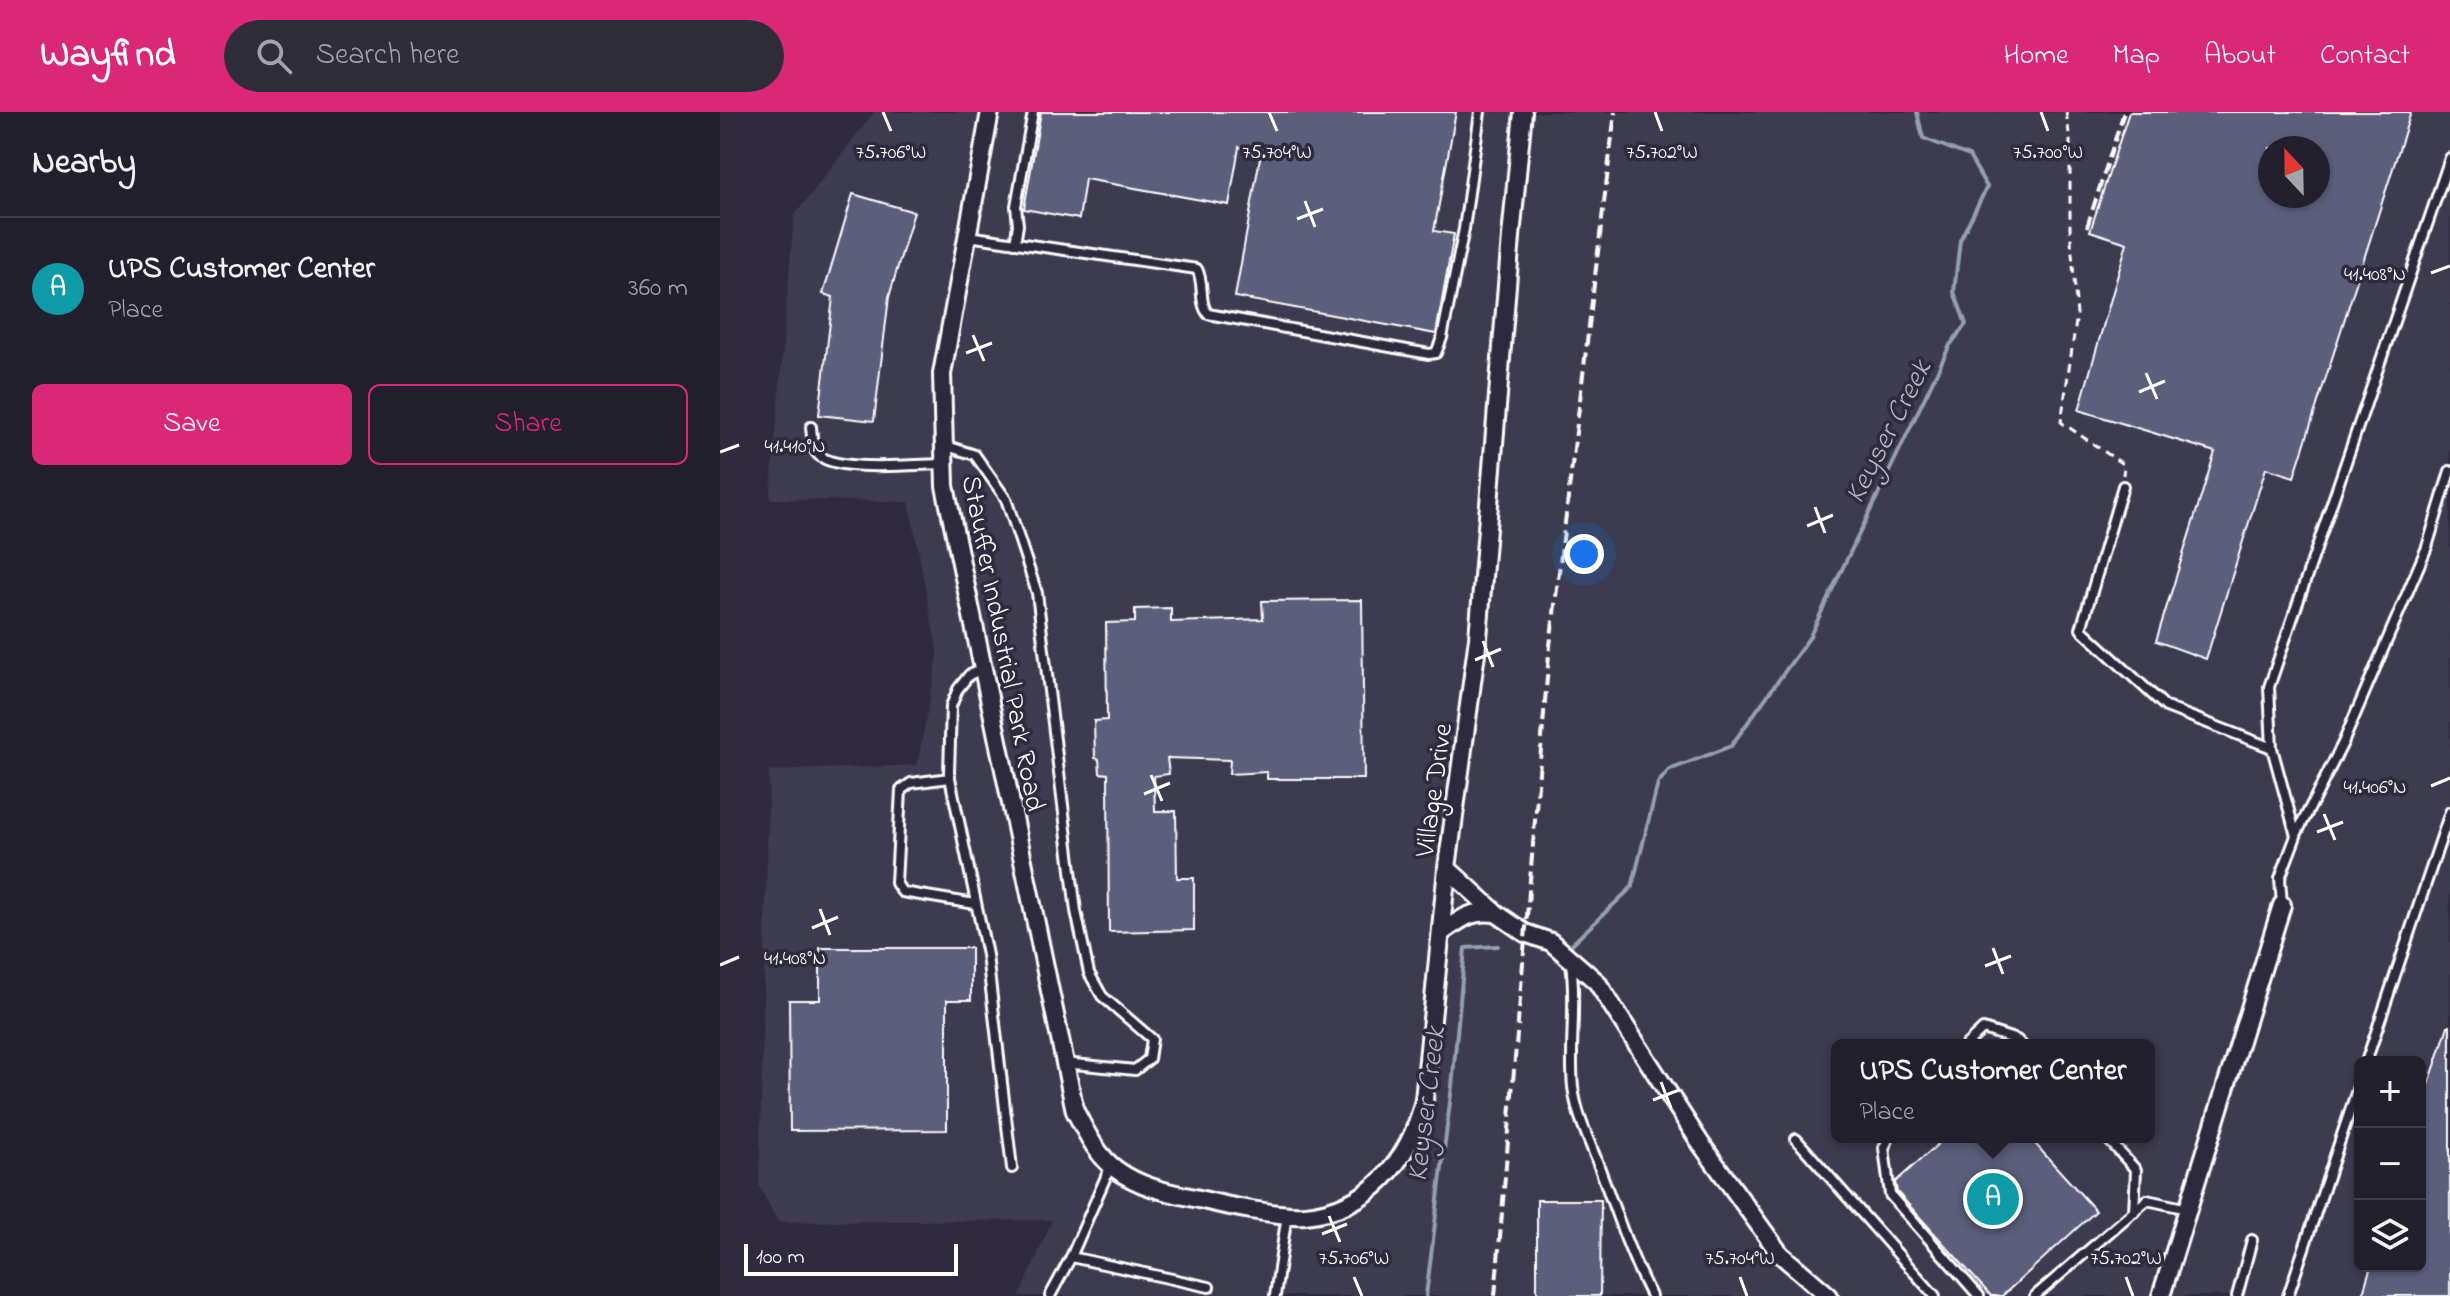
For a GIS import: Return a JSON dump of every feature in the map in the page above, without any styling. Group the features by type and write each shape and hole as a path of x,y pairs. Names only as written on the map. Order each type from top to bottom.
{"street":[{"name":"Stauffer Industrial Park Road","path":"990,112 942,374 945,486 1075,1111 1094,1146 1113,1166"},
{"name":"Village Drive","path":"1113,1166 1146,1187 1223,1205 1304,1215 1333,1209 1375,1187 1407,1151 1418,1125 1424,1100 1447,868 1478,638 1523,112"},
{"path":"1447,868 1496,913 1525,933 1551,942 1597,982 1701,1144 1780,1254 1829,1296"},
{"path":"2161,1296 2282,905"},
{"path":"1441,933 1467,915 1479,911 1496,913"}],"lane":[{"path":"1015,243 1018,225 1016,206 1033,112"},
{"path":"967,236 1197,269 1203,279 1202,307 1208,314 1436,353 1442,338 1464,229 1480,112"},
{"path":"2296,836 2272,748 2269,687 2450,158"},
{"path":"811,427 815,450 824,460 852,466 944,464"},
{"path":"943,444 975,455 1006,499 1037,593 1076,911 1089,973 1102,996 1152,1039 1149,1059 1135,1070 1064,1063"},
{"path":"2282,905 2280,878 2296,836 2343,743 2421,561 2450,471"},
{"path":"2123,486 2081,629 2166,707 2272,748"},
{"path":"983,669 969,675 958,689 951,706 950,778 987,955 1012,1168"},
{"path":"950,778 911,783 901,790 896,883 902,892 975,904"},
{"path":"2368,1056 2450,812"},
{"path":"1570,959 1574,985 1573,1085 1576,1105 1624,1238 1651,1296"},
{"path":"1972,1039 1983,1029 2014,1039"},
{"path":"2288,1296 2354,1099"},
{"path":"1796,1139 1935,1296"},
{"path":"1886,1143 1884,1148 1890,1195 1979,1296"},
{"path":"2111,1143 2136,1170 2134,1213"},
{"path":"1050,1296 1113,1166"},
{"path":"2035,1296 2147,1200 2188,1209"},
{"path":"1275,1296 1287,1213"},
{"path":"2237,1296 2252,1240"},
{"path":"1071,1257 1209,1287"}],"path":[{"path":"2066,112 2070,140 2070,228 2077,315 2061,422 2124,465 2123,486"}],"shaded area":[{"path":"874,112 2450,112 2450,1296 1020,1296 1052,1220 778,1222 759,1186 769,771 917,765 938,655 909,502 770,499 794,216"}],"building":[{"path":"1041,112 1456,112 1434,231 1454,234 1436,334 1235,297 1261,152 1239,147 1229,205 1085,179 1079,219 1024,209"},
{"path":"2129,112 2411,112 2294,477 2266,468 2206,659 2156,641 2215,452 2079,410 2127,243 2090,231"},
{"path":"853,194 914,212 889,297 874,421 819,415 833,297 823,294"},
{"path":"1362,600 1364,779 1267,779 1267,772 1229,774 1230,760 1167,758 1169,774 1154,776 1155,811 1176,811 1177,878 1194,878 1194,930 1109,932 1108,774 1100,773 1099,759 1095,758 1094,721 1107,720 1106,623 1135,622 1135,609 1171,608 1171,622 1263,619 1262,601"},
{"path":"820,948 971,948 971,1000 947,1000 947,1130 790,1131 789,1000 820,1000"},
{"path":"2450,1026 2450,1296 2362,1296 2369,1272 2426,1272 2426,1094"},
{"path":"1939,1143 2034,1143 2096,1211 2002,1296 1991,1296 1897,1192 1895,1182"},
{"path":"1537,1200 1601,1200 1600,1296 1537,1296"}],"waterway":[{"name":"Keyser Creek","path":"1572,944 1632,887 1658,783 1669,770 1731,746 1809,638 1950,345 1966,324 1954,292 1960,240 1987,187 1969,156 1923,138 1917,112"},
{"name":"Keyser Creek","path":"1426,1296 1452,1086 1465,948 1498,946"}],"railway":[{"path":"1495,1296 1549,654 1615,112"},
{"path":"2087,227 2124,112"}],"place":[{"name":"UPS Customer Center","path":"1993,1199"}]}
